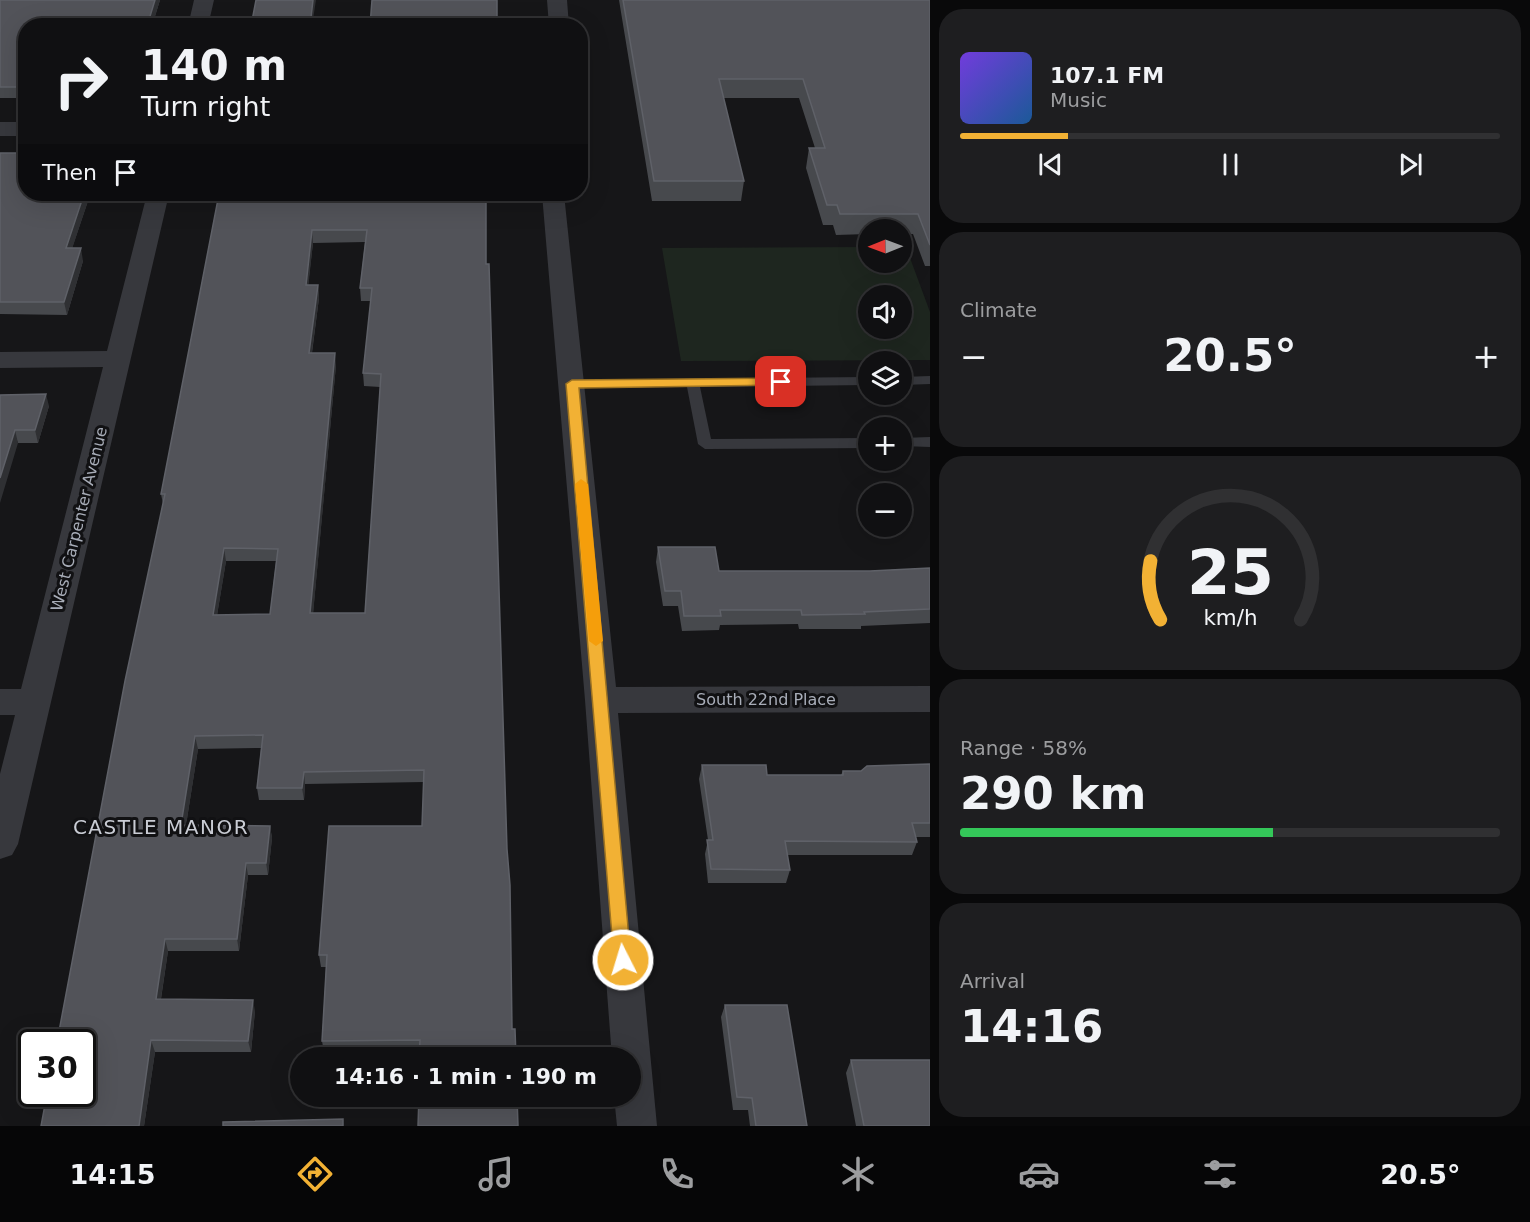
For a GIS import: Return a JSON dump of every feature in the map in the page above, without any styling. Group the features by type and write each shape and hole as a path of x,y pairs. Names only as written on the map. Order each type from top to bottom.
{"street":[{"path":"200,18 204,0"},
{"path":"557,0 559,18"},
{"path":"0,129 18,129"},
{"name":"West Carpenter Avenue","path":"0,844 156,201"},
{"path":"554,201 601,700 637,1126"},
{"path":"0,360 117,360"},
{"name":"South 22nd Place","path":"601,700 930,699"},
{"path":"0,702 34,702"}],"lane":[{"path":"912,381 930,380"},
{"path":"572,384 858,381"},
{"path":"693,383 705,444 858,443"},
{"path":"912,442 930,442"}],"shaded area":[{"path":"858,247 858,273 912,273 912,263 930,312 930,360 912,360 912,351 858,351 858,360 681,361 662,248"}],"building":[{"path":"0,0 155,0 149,18 18,18 18,87 0,87"},
{"path":"256,0 313,0 311,18 253,18"},
{"path":"372,0 497,0 497,18 371,18"},
{"path":"623,0 930,0 930,245 918,214 840,214 837,205 827,205 809,148 825,148 803,79 719,79 744,181 654,181"},
{"path":"0,153 18,153 18,201 82,201 66,248 81,248 64,302 0,302"},
{"path":"218,201 486,201 486,264 489,264 510,885 512,1029 515,1029 516,1047 420,1047 420,1040 322,1041 327,955 319,955 329,826 422,826 424,770 304,772 302,788 257,788 263,735 195,736 181,825 270,826 266,863 246,863 237,939 165,939 156,999 253,1000 248,1041 151,1040 139,1126 41,1126 45,1107 96,1107 96,1029 59,1029 125,681 165,494 161,494","holes":["312,230 367,230 360,288 372,288 363,373 381,374 365,613 310,613 335,353 309,353 318,285 306,285","224,548 278,549 270,614 213,615"]},
{"path":"46,394 35,430 15,430 0,478 0,395"},
{"path":"658,547 715,547 719,571 870,571 930,568 930,609 864,612 865,614 802,615 801,610 720,610 721,616 684,616 681,591 665,591"},
{"path":"930,764 930,823 912,823 917,842 785,841 790,870 711,869 707,840 713,840 702,765 766,765 767,775 843,775 843,771 861,771 867,766"},
{"path":"725,1005 787,1005 807,1126 756,1126 752,1098 737,1097"},
{"path":"851,1060 930,1060 930,1126 864,1126"},
{"path":"419,1107 517,1107 518,1126 418,1126"},
{"path":"343,1119 343,1126 223,1126 223,1122"}],"slow traffic":[{"path":"581,484 596,641"}],"district":[{"name":"CASTLE MANOR","path":"161,827"}],"route":[{"path":"623,960 572,384 781,382"}]}
